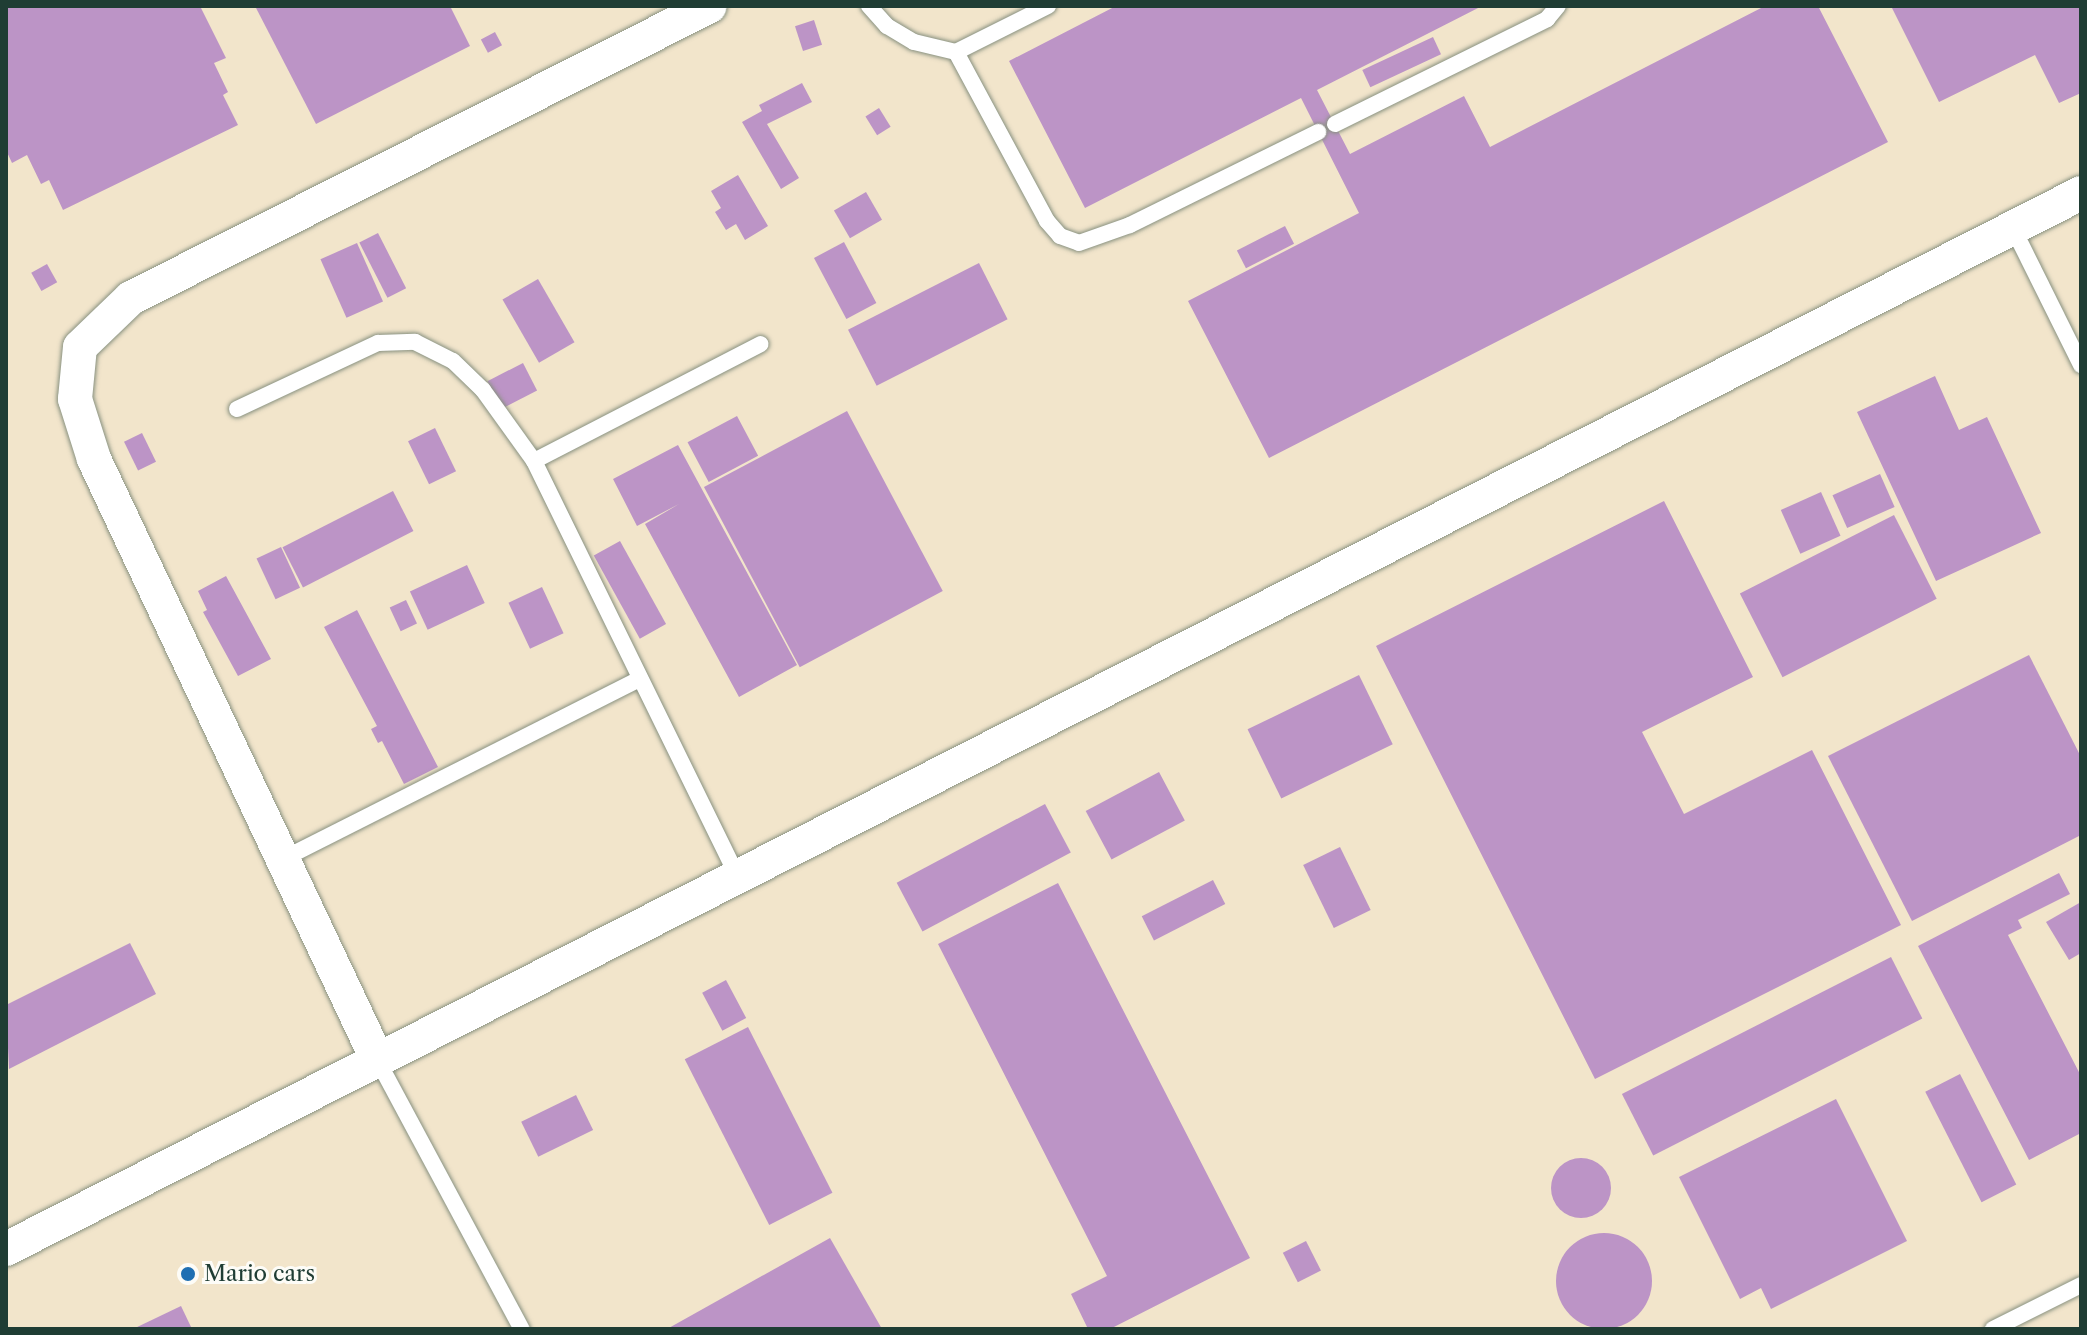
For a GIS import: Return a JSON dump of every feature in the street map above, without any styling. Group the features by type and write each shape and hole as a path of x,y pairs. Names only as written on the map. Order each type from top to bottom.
{"street":[{"path":"378,1061 94,459 75,399 80,347 131,298 710,6"},
{"path":"6,1249 2081,193"}],"lane":[{"path":"869,6 887,26 914,42 956,52 1048,6"},
{"path":"1335,124 1547,19 1558,6"},
{"path":"956,52 1047,221 1060,236 1079,243 1130,225 1318,132"},
{"path":"2013,228 2081,365"},
{"path":"237,409 378,343 415,342 453,361 483,390 534,461 738,878"},
{"path":"534,461 761,344"},
{"path":"283,859 640,679"},
{"path":"378,1061 522,1329"},
{"path":"1993,1329 2081,1285"}],"building":[{"path":"6,6 200,6 226,58 214,63 228,92 223,95 238,125 63,210 49,180 41,184 27,155 12,163 6,150"},
{"path":"255,6 450,6 470,46 316,124"},
{"path":"1116,6 1482,6 1317,90 1350,154 1464,96 1490,147 1765,6 1818,6 1888,142 1269,458 1188,301 1359,213 1301,98 1085,208 1009,61"},
{"path":"1891,6 2081,6 2081,93 2059,103 2035,55 1939,102"},
{"path":"814,20 822,45 803,51 795,26"},
{"path":"495,32 502,45 488,53 481,40"},
{"path":"1433,37 1441,54 1370,87 1362,70"},
{"path":"802,83 812,102 767,124 799,178 781,189 742,122 762,111 759,105"},
{"path":"879,108 891,127 877,135 865,116"},
{"path":"738,175 768,226 745,240 736,224 726,230 715,212 721,208 711,191"},
{"path":"866,192 882,220 850,238 834,210"},
{"path":"1285,226 1294,244 1246,268 1237,251"},
{"path":"378,233 406,288 387,298 359,243"},
{"path":"844,242 876,303 846,319 814,258"},
{"path":"357,243 383,301 346,318 320,259"},
{"path":"979,263 1008,319 877,386 848,330"},
{"path":"47,264 57,282 41,291 31,273"},
{"path":"538,279 574,342 539,363 502,300"},
{"path":"523,363 537,391 501,409 487,381"},
{"path":"1935,376 1959,430 1987,417 2041,533 1936,581 1857,412"},
{"path":"847,411 943,591 800,667 704,487"},
{"path":"737,416 758,456 709,482 688,442"},
{"path":"435,428 456,471 429,484 408,441"},
{"path":"142,433 156,462 138,471 124,442"},
{"path":"678,445 797,665 739,697 645,524 679,504 637,526 613,479"},
{"path":"1880,474 1895,507 1847,528 1832,495"},
{"path":"393,491 413,531 303,587 283,547"},
{"path":"1821,492 1841,536 1800,554 1781,510"},
{"path":"1664,501 1753,677 1642,732 1684,814 1812,750 1901,925 1595,1079 1376,646"},
{"path":"1894,515 1937,599 1783,677 1740,594"},
{"path":"620,541 666,624 640,639 594,556"},
{"path":"281,547 300,588 276,599 257,558"},
{"path":"467,565 485,603 428,630 410,592"},
{"path":"226,576 271,659 238,676 203,612 207,610 198,591"},
{"path":"542,587 564,633 530,649 508,603"},
{"path":"406,600 417,624 401,631 390,608"},
{"path":"357,610 438,767 404,784 382,741 378,743 371,729 377,726 324,627"},
{"path":"2029,655 2081,757 2081,835 1912,921 1828,756"},
{"path":"1359,675 1393,744 1281,799 1248,729"},
{"path":"1159,772 1185,821 1112,860 1086,811"},
{"path":"1045,804 1071,853 922,931 897,883"},
{"path":"1340,847 1371,910 1334,928 1303,865"},
{"path":"2059,873 2070,894 2018,920 2022,928 2008,935 2081,1076 2081,1133 2029,1160 1918,946"},
{"path":"1213,880 1225,904 1154,940 1142,916"},
{"path":"1058,883 1250,1258 1110,1329 1088,1329 1071,1294 1107,1276 938,944"},
{"path":"2081,902 2081,953 2069,960 2046,922"},
{"path":"130,943 156,994 9,1069 6,1005"},
{"path":"1891,957 1922,1018 1653,1156 1622,1094"},
{"path":"726,980 746,1018 722,1031 702,993"},
{"path":"748,1027 832,1193 769,1225 685,1059"},
{"path":"1960,1074 2016,1184 1982,1202 1925,1092"},
{"path":"576,1095 593,1130 538,1157 521,1122"},
{"path":"1836,1099 1907,1241 1771,1309 1761,1288 1740,1299 1679,1177"},
{"path":"1581,1158 1593,1160 1602,1167 1609,1176 1609,1200 1602,1209 1593,1216 1581,1218 1569,1216 1560,1209 1553,1200 1551,1188 1553,1176 1560,1167 1569,1160"},
{"path":"1604,1233 1622,1237 1638,1247 1648,1263 1652,1281 1648,1299 1638,1315 1622,1325 1604,1329 1586,1325 1570,1315 1560,1299 1556,1281 1560,1263 1570,1247 1586,1237"},
{"path":"830,1238 882,1329 667,1329"},
{"path":"1306,1241 1321,1270 1298,1282 1283,1253"},
{"path":"181,1306 192,1329 133,1329"}],"place":[{"name":"Mario cars","path":"188,1274"}]}
